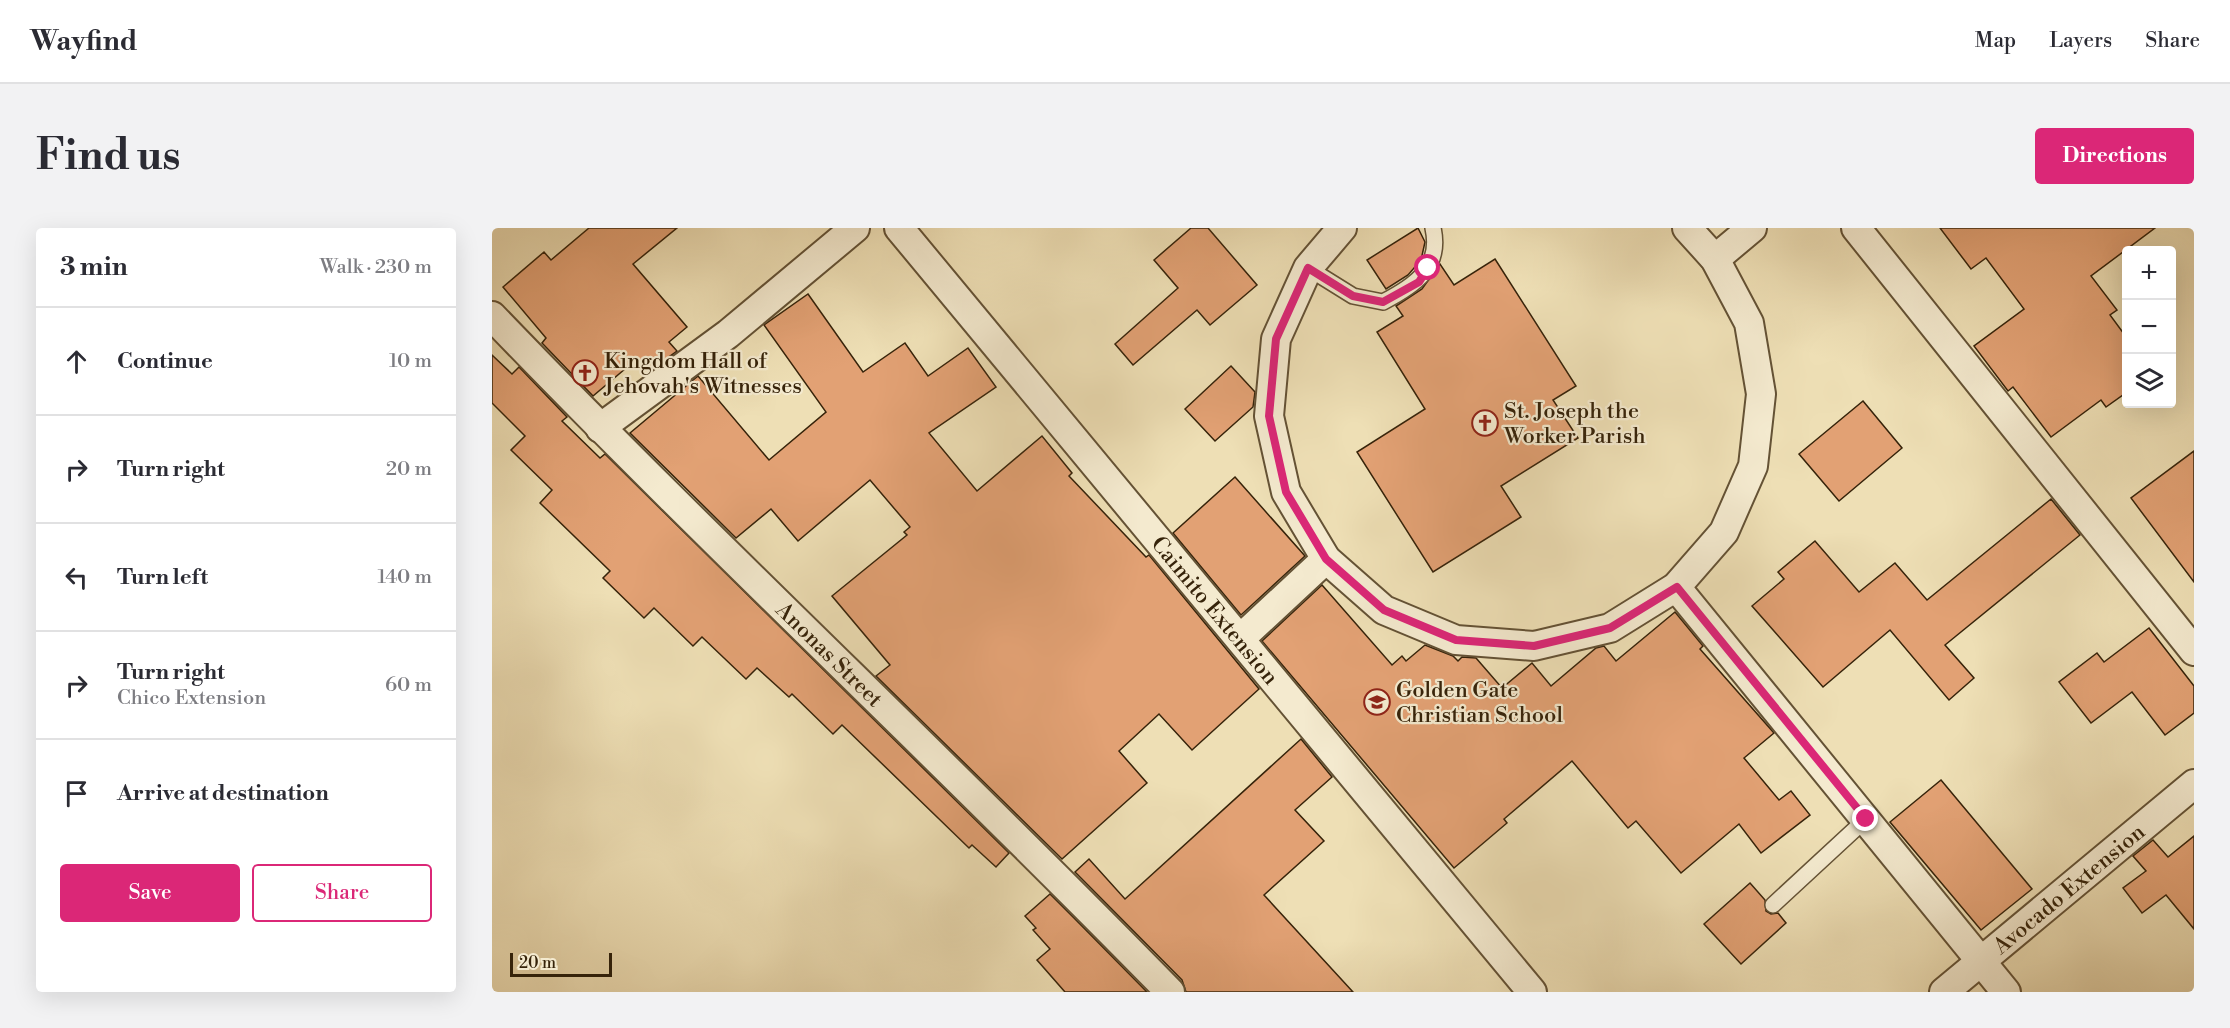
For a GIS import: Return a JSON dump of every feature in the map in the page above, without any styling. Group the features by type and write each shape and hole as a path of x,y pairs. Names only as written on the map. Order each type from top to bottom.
{"street":[{"path":"600,428 728,334 855,228"},
{"name":"Caimito Extension","path":"899,228 1532,992"},
{"path":"1342,228 1308,268 1276,339 1269,416 1286,492 1326,559 1384,610 1456,640 1534,646 1610,628 1677,587 1724,532 1753,466 1761,394 1749,323 1715,259 1696,230"},
{"path":"1715,259 1752,228"},
{"path":"1856,228 2194,651"},
{"name":"Anonas Street","path":"492,316 600,428 1069,888 1170,992"},
{"path":"1241,638 1326,559"},
{"path":"1677,587 2007,992"},
{"name":"Avocado Extension","path":"1944,992 2194,783"}],"lane":[{"path":"1308,268 1353,296 1383,302 1419,282 1428,268 1435,237 1433,228"},
{"path":"1773,905 1866,819"}],"building":[{"path":"589,228 677,228 633,264 687,327 669,342 677,351 649,371 638,358 593,396 542,343 546,338 503,287 544,252 551,260"},
{"path":"1191,228 1208,228 1257,285 1210,325 1197,310 1133,365 1115,344 1178,288 1154,260"},
{"path":"1418,228 1425,242 1421,260 1408,275 1386,289 1367,260"},
{"path":"1940,228 2155,228 2131,246 2122,246 2122,253 2091,276 2117,310 2110,315 2122,331 2122,396 2106,407 2101,400 2051,437 2013,387 2008,391 1974,346 2024,309 1986,258 1971,269"},
{"name":"St. Joseph the Worker Parish","path":"1495,259 1576,386 1553,400 1578,438 1501,486 1521,517 1433,572 1357,452 1425,409 1377,332 1403,316 1396,306 1422,289 1440,264 1454,285"},
{"path":"808,294 863,372 905,343 928,376 968,348 996,387 929,433 977,491 1042,436 1072,473 1069,476 1146,557 1149,555 1259,689 1192,750 1159,714 1119,751 1147,783 1062,859 876,676 890,665 832,596 907,535 904,532 910,527 870,480 798,541 771,509 736,538 630,433 698,376 769,460 826,412 764,325"},
{"path":"492,355 512,374 519,367 567,417 562,421 600,458 605,454 1009,853 996,867 972,845 969,848 842,725 833,734 792,694 789,697 757,668 746,679 702,637 693,646 654,608 644,618 603,578 610,571 540,503 552,490 511,450 525,436 492,403"},
{"path":"1231,366 1255,392 1253,407 1215,441 1185,409"},
{"path":"1863,401 1902,448 1839,501 1799,454"},
{"path":"2194,451 2194,582 2131,498"},
{"path":"1235,477 1305,556 1241,615 1173,533"},
{"path":"2051,499 2080,535 1945,645 1974,678 1949,700 1890,630 1823,687 1752,606 1784,579 1778,572 1815,541 1859,592 1895,563 1927,600"},
{"path":"1322,585 1392,665 1402,656 1406,661 1425,645 1453,656 1458,661 1462,657 1476,658 1502,688 1532,663 1551,686 1596,648 1604,646 1616,661 1675,612 1703,646 1700,649 1774,733 1744,758 1779,800 1791,791 1810,815 1761,853 1739,824 1681,873 1636,821 1628,828 1572,761 1504,819 1507,823 1454,868 1262,641"},
{"path":"2149,628 2194,686 2194,713 2165,735 2132,692 2091,723 2059,682 2097,653 2104,662"},
{"path":"1301,739 1332,777 1295,810 1324,841 1264,895 1353,992 1186,992 1182,980 1075,872 1089,859 1125,899"},
{"path":"1941,780 2032,889 1981,930 1890,822"},
{"path":"2194,836 2194,929 2166,895 2142,913 2123,888 2146,871 2133,856 2153,840 2168,857"},
{"path":"1750,883 1765,900 1766,911 1771,914 1778,913 1786,923 1741,964 1704,924"},
{"path":"1050,894 1147,992 1065,992 1037,960 1050,949 1033,930 1036,928 1025,916"}],"place":[{"name":"Kingdom Hall of Jehovah's Witnesses","path":"585,373"},
{"name":"St. Joseph the Worker Parish","path":"1485,423"},
{"name":"Golden Gate Christian School","path":"1377,702"}],"route":[{"path":"1428,268 1419,282 1383,302 1353,296 1308,268 1276,339 1269,416 1286,492 1326,559 1384,610 1456,640 1534,646 1610,628 1677,587 1866,819"}]}
